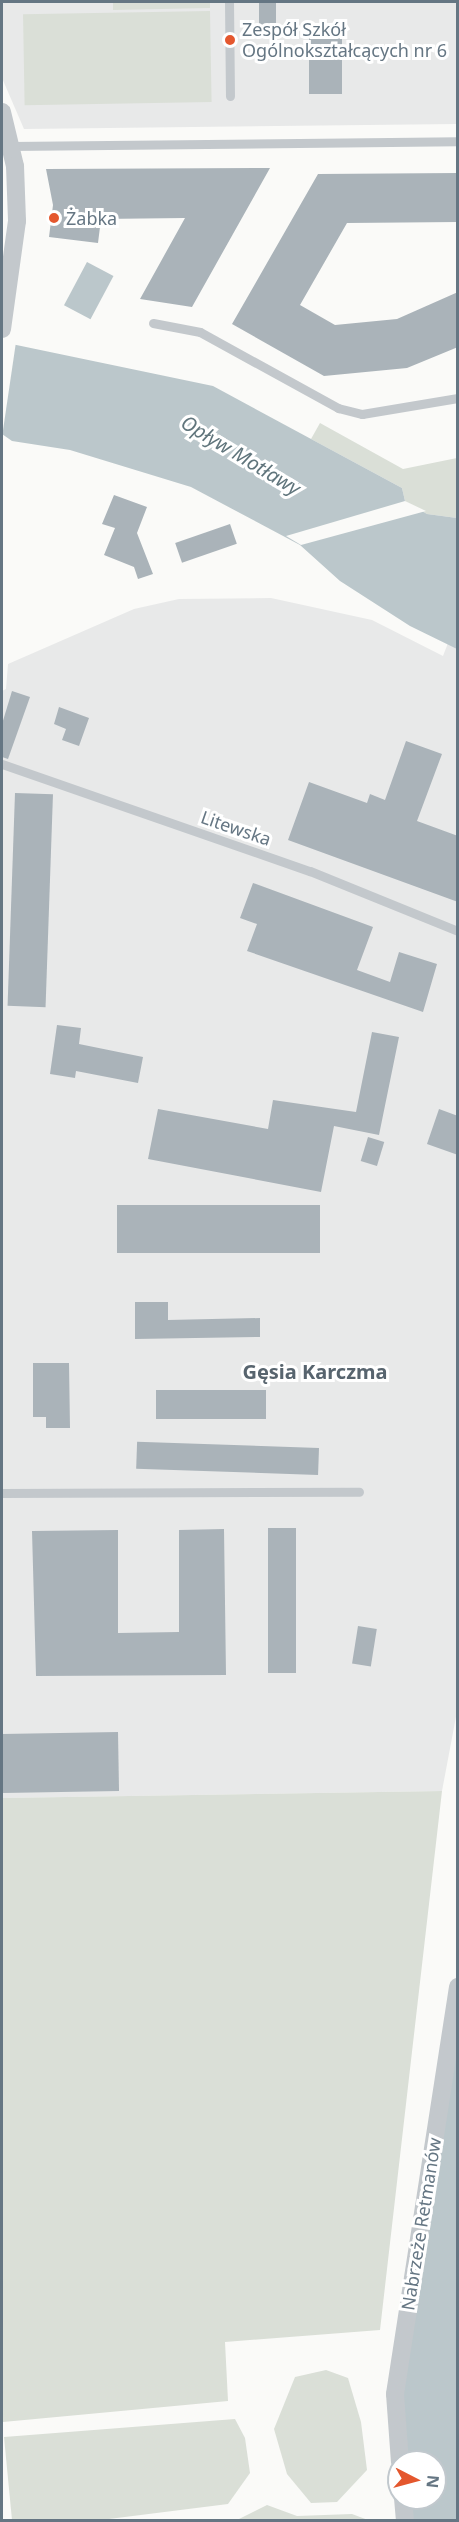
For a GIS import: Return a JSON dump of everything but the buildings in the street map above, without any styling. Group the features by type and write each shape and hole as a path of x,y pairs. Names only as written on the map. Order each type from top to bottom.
{"street":[{"path":"2,112 11,146 17,221 2,329"},
{"name":"Nabrzeże Retmanów","path":"399,2450 395,2394 458,1988"}],"lane":[{"path":"229,2 230,96"},
{"path":"11,146 458,141"},
{"path":"153,324 200,332 338,408 362,414 458,399"},
{"name":"Litewska","path":"2,764 310,871 458,931"},
{"path":"2,1493 359,1492"}],"shaded area":[{"name":"Zespół Szkół Ogólnokształcących nr 6","path":"2,2 457,2 457,124 24,129 2,78"},
{"path":"113,2 210,2 210,8 113,10"},
{"path":"210,11 212,102 25,105 23,14"},
{"path":"320,423 403,469 457,458 457,518 427,514 405,501 402,488 311,439"},
{"path":"271,598 372,620 443,656 448,643 458,649 458,1706 442,1791 2,1798 2,691 6,689 8,664 134,609 179,599"},
{"path":"442,1791 380,2330 225,2342 228,2401 3,2422 2,1798"},
{"path":"326,2370 348,2378 361,2422 367,2470 337,2502 311,2503 287,2474 274,2429 295,2377"},
{"path":"235,2419 245,2438 250,2473 228,2504 101,2520 12,2520 4,2437"},
{"path":"267,2505 297,2516 352,2514 368,2520 237,2520"}],"water":[{"path":"87,262 113,276 90,319 64,305"},
{"name":"Opływ Motławy","path":"2,342 213,386 402,488 405,501 427,514 457,518 457,649 410,626 340,581 300,545 191,487 70,450 12,441 2,434"},
{"path":"457,2013 457,2520 410,2520 409,2510 447,2510 447,2450 405,2450 400,2391"}],"pier":[{"path":"2,340 16,342 2,437"},
{"path":"405,501 426,511 301,545 286,536"}],"place":[{"name":"Zespół Szkół Ogólnokształcących nr 6","path":"230,40"},
{"name":"Żabka","path":"54,218"}],"district":[{"name":"Gęsia Karczma","path":"315,1371"}]}
